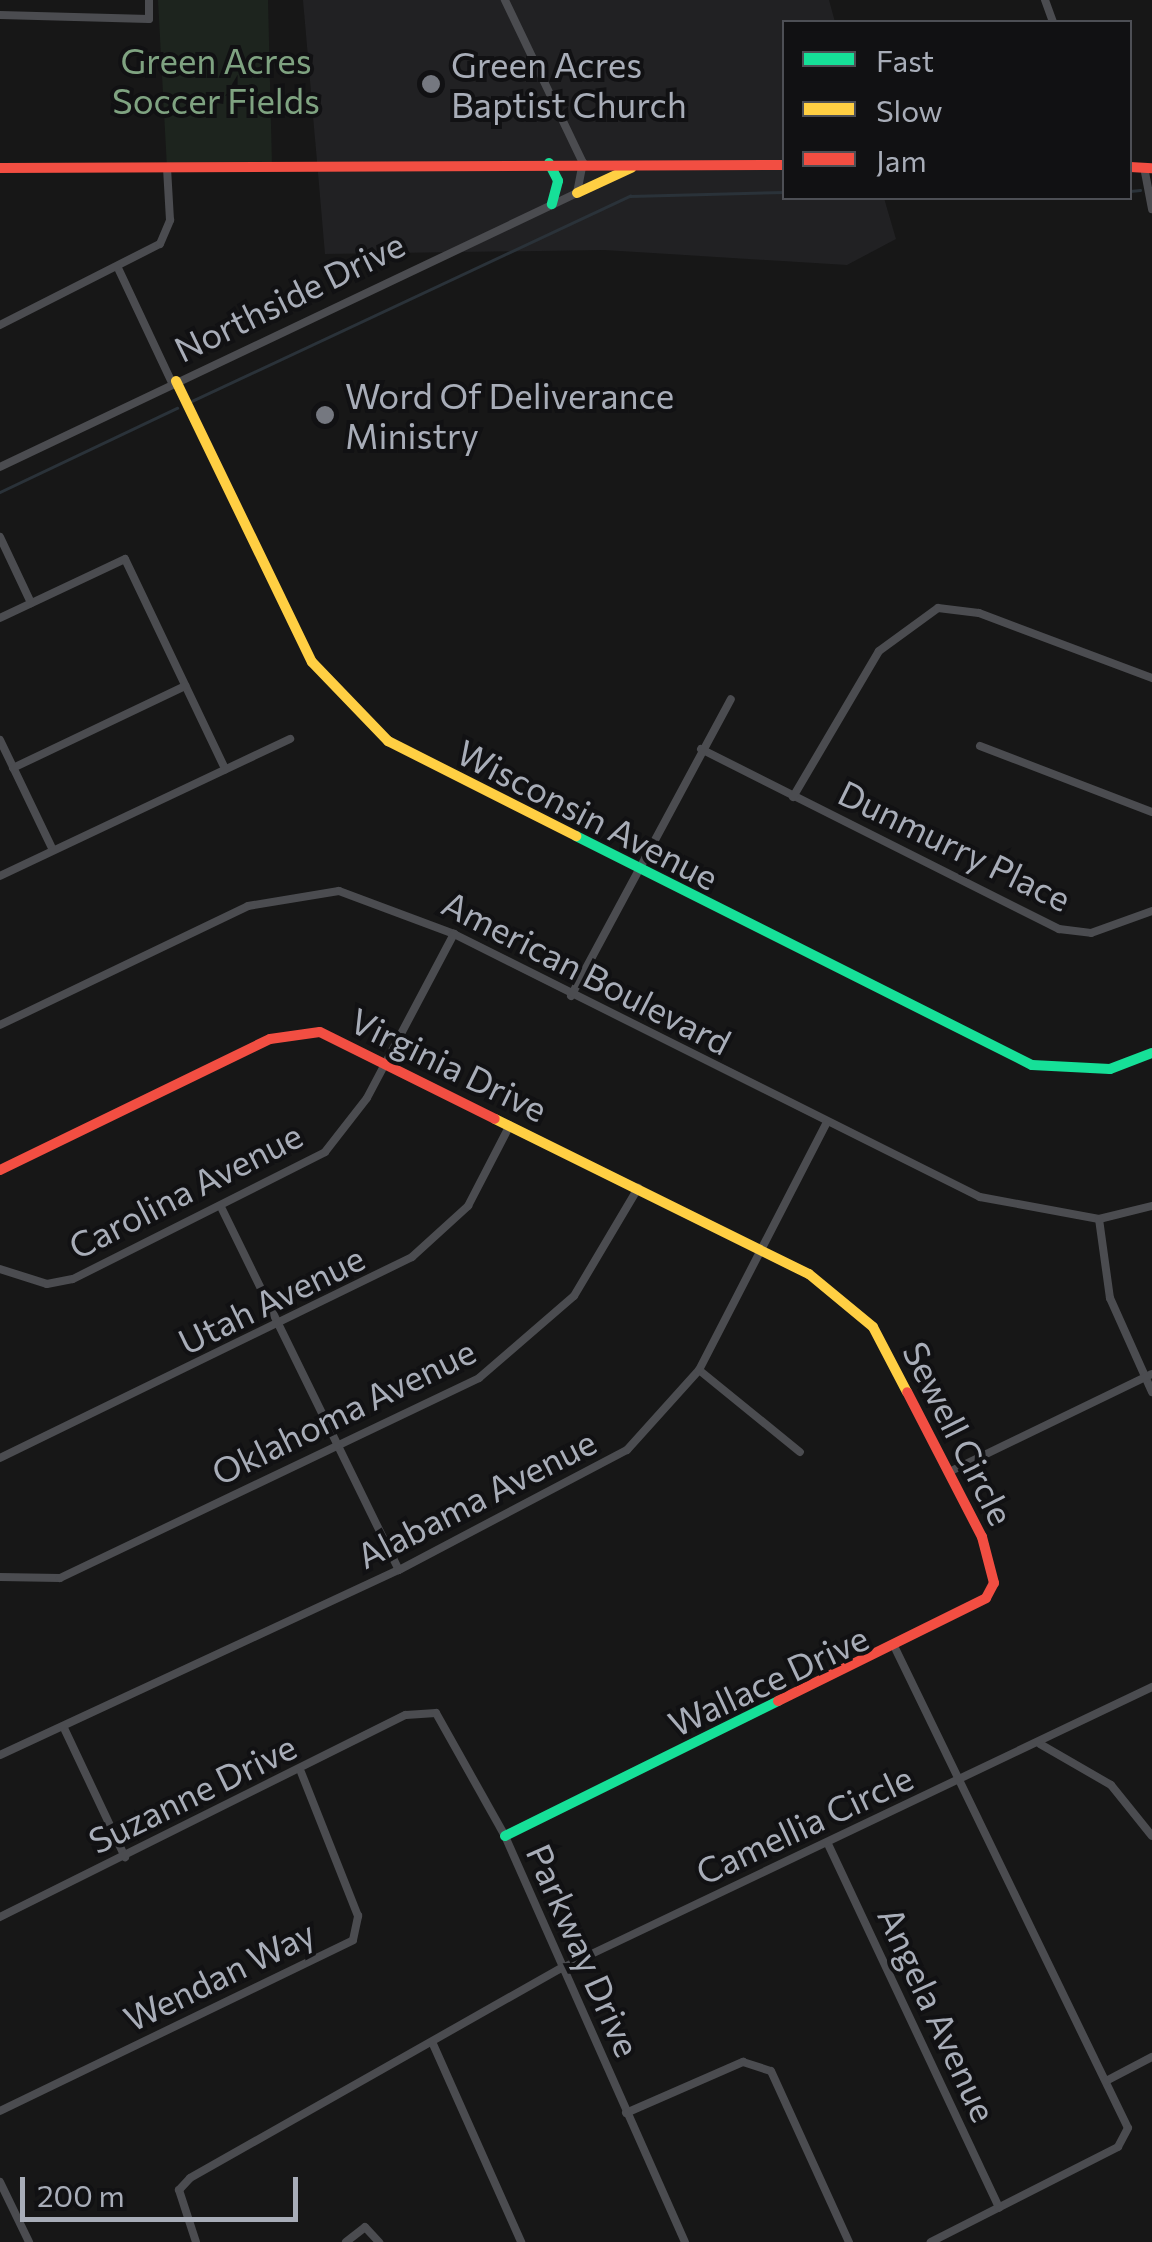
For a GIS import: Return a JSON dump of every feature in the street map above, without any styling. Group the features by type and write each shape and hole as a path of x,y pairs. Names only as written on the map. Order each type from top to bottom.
{"street":[{"path":"0,15 149,19 149,0"},
{"path":"506,0 583,164 578,193"},
{"path":"549,164 558,181 552,204"},
{"path":"0,168 782,165"},
{"path":"578,193 636,166"},
{"path":"0,324 160,244 170,220 168,168"},
{"path":"1148,168 1152,209"},
{"name":"Northside Drive","path":"0,466 578,193"},
{"name":"Wisconsin Avenue","path":"118,268 312,662 347,708 406,752 1032,1065 1110,1069 1152,1052"},
{"path":"0,537 31,603"},
{"path":"0,618 124,559 226,769"},
{"name":"Dunmurry Place","path":"793,796 878,651 938,608 980,612 1152,678"},
{"path":"13,768 185,686"},
{"path":"571,996 635,869 730,699"},
{"path":"0,876 290,739"},
{"path":"0,740 53,850"},
{"path":"980,746 1152,812"},
{"name":"Dunmurry Place","path":"701,749 1059,929 1091,933 1152,912"},
{"name":"American Boulevard","path":"0,1025 278,894 355,894 454,934 826,1124 980,1197 1099,1219 1152,1206"},
{"name":"Carolina Avenue","path":"0,1268 47,1284 73,1279 222,1209 325,1152 386,1061 454,934"},
{"name":"Virginia Drive","path":"0,1170 270,1039 320,1032 386,1061 758,1252"},
{"name":"Alabama Avenue","path":"0,1755 400,1570 627,1450 699,1370 826,1124"},
{"name":"Utah Avenue","path":"0,1458 280,1328 437,1238 490,1174 510,1125"},
{"name":"Oklahoma Avenue","path":"3,1578 60,1578 337,1448 526,1347 574,1296 638,1188"},
{"path":"222,1209 400,1570"},
{"path":"1099,1219 1110,1298 1152,1392"},
{"name":"Sewell Circle","path":"758,1252 808,1274 873,1326 949,1472 994,1583 962,1615 896,1650"},
{"path":"699,1370 800,1452"},
{"path":"949,1472 1147,1376"},
{"path":"0,1593 3,1578"},
{"name":"Wallace Drive","path":"504,1836 896,1650 962,1780"},
{"path":"962,1780 1152,1687"},
{"name":"Parkway Drive","path":"406,1715 436,1712 504,1836 560,1969 685,2242"},
{"name":"Suzanne Drive","path":"0,1917 301,1772 406,1715"},
{"path":"64,1728 125,1857"},
{"path":"1040,1744 1111,1784 1152,1836"},
{"name":"Wendan Way","path":"0,2111 353,1940 358,1916 301,1772"},
{"name":"Camellia Circle","path":"196,2242 179,2190 190,2178 560,1969 962,1780 1128,2128 1118,2147 930,2242"},
{"name":"Angela Avenue","path":"828,1844 1000,2208"},
{"path":"432,2044 521,2242"},
{"path":"1106,2081 1152,2057"},
{"path":"626,2113 744,2062 771,2070 849,2242"},
{"path":"0,2182 29,2242"},
{"path":"346,2242 365,2227 379,2242"}],"shaded area":[{"path":"303,0 829,0 834,20 782,20 782,200 885,200 896,239 847,265 604,250 325,254"}],"green space":[{"name":"Green Acres Soccer Fields","path":"158,0 268,0 272,166 167,168"}],"waterway":[{"path":"1132,191 1140,190"},
{"path":"192,401 630,196 782,192"},
{"path":"0,492 177,408"}],"traffic: fast":[{"path":"549,163 558,181 552,204"},
{"path":"576,836 1032,1065 1110,1069 1152,1053"},
{"path":"505,1836 778,1701"}],"traffic: slow":[{"path":"577,193 631,168"},
{"path":"176,381 312,662 388,741 576,836"},
{"path":"495,1119 809,1274 873,1327 907,1392"}],"traffic: jam":[{"path":"0,168 782,165"},
{"path":"1132,167 1152,168"},
{"path":"0,1170 270,1039 320,1032 495,1119"},
{"path":"778,1701 986,1598 994,1583 982,1537 907,1392"}],"place":[{"name":"Green Acres Baptist Church","path":"431,84"},
{"name":"Word Of Deliverance Ministry","path":"325,415"}]}
